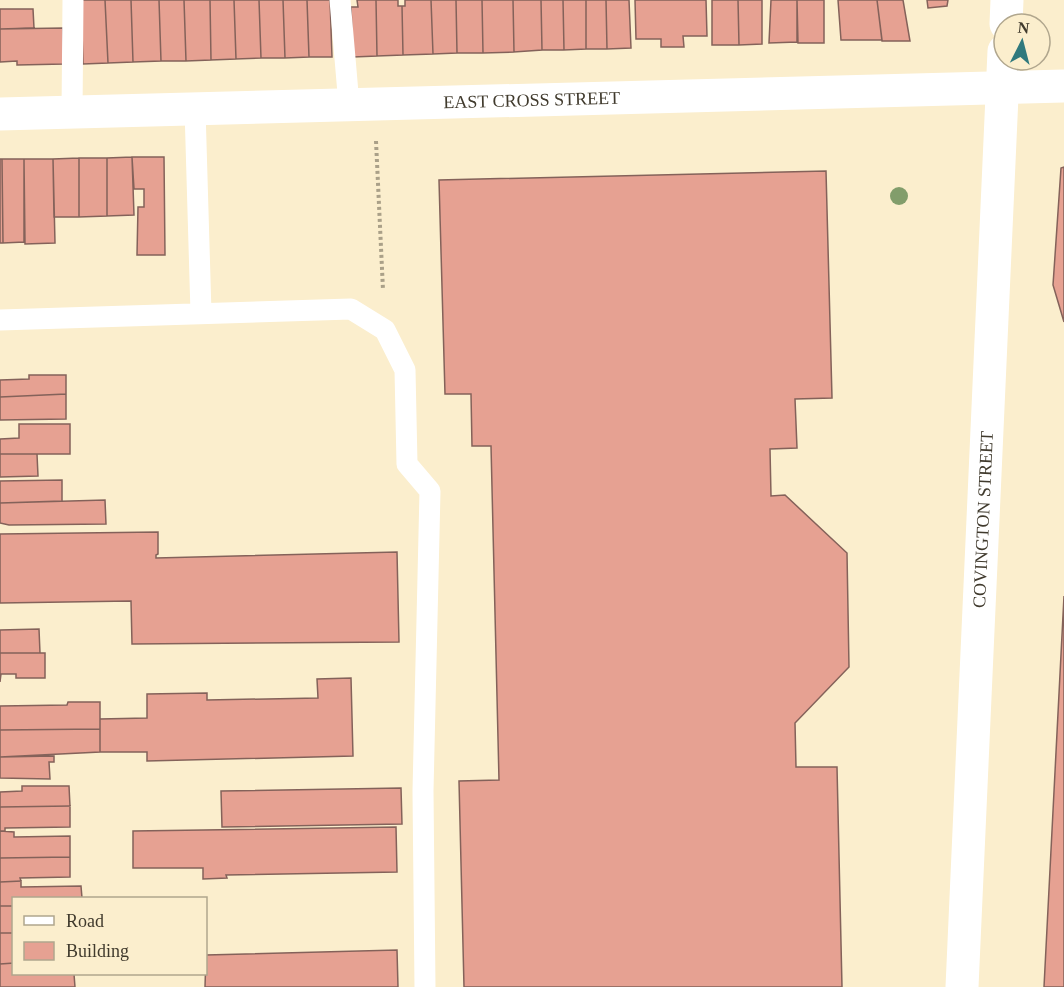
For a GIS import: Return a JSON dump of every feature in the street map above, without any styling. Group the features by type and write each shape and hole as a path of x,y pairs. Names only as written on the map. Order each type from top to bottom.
{"street":[{"name":"COVINGTON STREET","path":"962,987 1002,72"},
{"name":"EAST CROSS STREET","path":"0,114 1064,86"}],"lane":[{"path":"72,0 72,112"},
{"path":"340,0 362,105"},
{"path":"195,109 201,313"},
{"path":"0,320 351,309 385,330 405,370 407,464 430,491 423,791 425,987"}],"path":[{"path":"362,105 383,283"}],"building":[{"path":"81,0 105,0 108,63 83,64"},
{"path":"105,0 131,0 133,62 108,63"},
{"path":"131,0 159,0 161,61 133,62"},
{"path":"159,0 184,0 186,61 161,61"},
{"path":"184,0 210,0 211,60 186,61"},
{"path":"210,0 234,0 236,59 211,60"},
{"path":"234,0 259,0 261,58 236,59"},
{"path":"259,0 283,0 285,58 261,58"},
{"path":"283,0 307,0 309,57 285,58"},
{"path":"307,0 330,0 332,57 309,57"},
{"path":"357,0 376,0 377,56 353,57 351,7 358,7"},
{"path":"376,0 398,0 398,6 402,6 403,55 377,56"},
{"path":"405,0 431,0 433,54 403,55 402,6 405,6"},
{"path":"431,0 456,0 457,53 433,54"},
{"path":"456,0 482,0 483,53 457,53"},
{"path":"482,0 513,0 514,52 483,53"},
{"path":"513,0 541,0 542,50 514,52"},
{"path":"541,0 563,0 564,50 542,50"},
{"path":"563,0 586,0 586,49 564,50"},
{"path":"586,0 606,0 607,49 586,49"},
{"path":"606,0 629,0 631,48 607,49"},
{"path":"635,0 706,0 707,36 683,36 684,47 661,47 661,39 636,39"},
{"path":"712,0 738,0 739,45 712,45"},
{"path":"738,0 762,0 762,44 739,45"},
{"path":"771,0 797,0 797,42 769,43"},
{"path":"797,0 824,0 824,43 798,43"},
{"path":"838,0 877,0 882,40 841,40"},
{"path":"877,0 903,0 910,41 882,41"},
{"path":"927,0 948,0 947,6 928,8"},
{"path":"0,9 33,9 34,28 0,29"},
{"path":"63,28 64,64 17,65 17,61 0,62 0,29"},
{"path":"132,157 134,215 107,216 107,158"},
{"path":"132,157 164,157 165,255 137,255 138,207 144,207 144,189 134,189"},
{"path":"79,158 107,158 107,216 79,217"},
{"path":"79,158 79,217 54,217 53,159"},
{"path":"0,159 2,159 3,243 0,243"},
{"path":"2,159 24,159 24,242 3,243"},
{"path":"24,159 53,159 55,243 25,244"},
{"path":"1064,167 1064,322 1053,285 1061,168"},
{"path":"826,171 832,398 795,399 797,448 770,449 771,496 785,495 847,553 849,667 795,723 796,767 837,767 842,987 464,987 459,781 499,780 491,446 472,446 471,394 445,394 439,180"},
{"path":"29,375 66,375 66,394 0,397 0,380 29,379"},
{"path":"66,394 66,419 0,420 0,397"},
{"path":"19,424 70,424 70,454 0,454 0,439 19,438"},
{"path":"0,454 37,454 38,476 0,477"},
{"path":"62,480 62,501 0,503 0,481"},
{"path":"105,500 106,524 9,525 0,523 0,503"},
{"path":"158,532 156,558 397,552 399,642 132,644 131,601 0,603 0,534"},
{"path":"1064,596 1064,987 1044,987"},
{"path":"39,629 40,653 0,653 0,630"},
{"path":"0,653 45,653 45,678 16,678 16,674 1,674 0,682"},
{"path":"351,678 353,756 147,761 147,752 100,752 100,719 147,718 147,694 207,693 207,700 318,698 317,679"},
{"path":"68,702 100,702 100,729 0,730 0,706 67,705"},
{"path":"100,729 100,752 0,757 0,730"},
{"path":"54,756 54,762 49,762 50,779 0,778 0,757"},
{"path":"22,786 69,786 70,806 0,807 0,792 22,791"},
{"path":"401,788 402,824 222,827 221,791"},
{"path":"70,806 70,827 5,828 5,831 0,831 0,807"},
{"path":"396,827 397,872 226,875 227,878 203,879 203,868 133,868 133,831"},
{"path":"0,831 14,832 14,837 70,836 70,857 0,858"},
{"path":"70,857 70,877 20,878 21,881 0,882 0,858"},
{"path":"21,881 21,887 81,886 82,897 12,897 12,906 0,906 0,882"},
{"path":"0,906 12,906 12,933 0,933"},
{"path":"0,933 12,933 12,963 0,964"},
{"path":"397,950 398,987 205,987 207,955"},
{"path":"12,963 12,975 74,975 75,987 0,987 0,964"}]}
